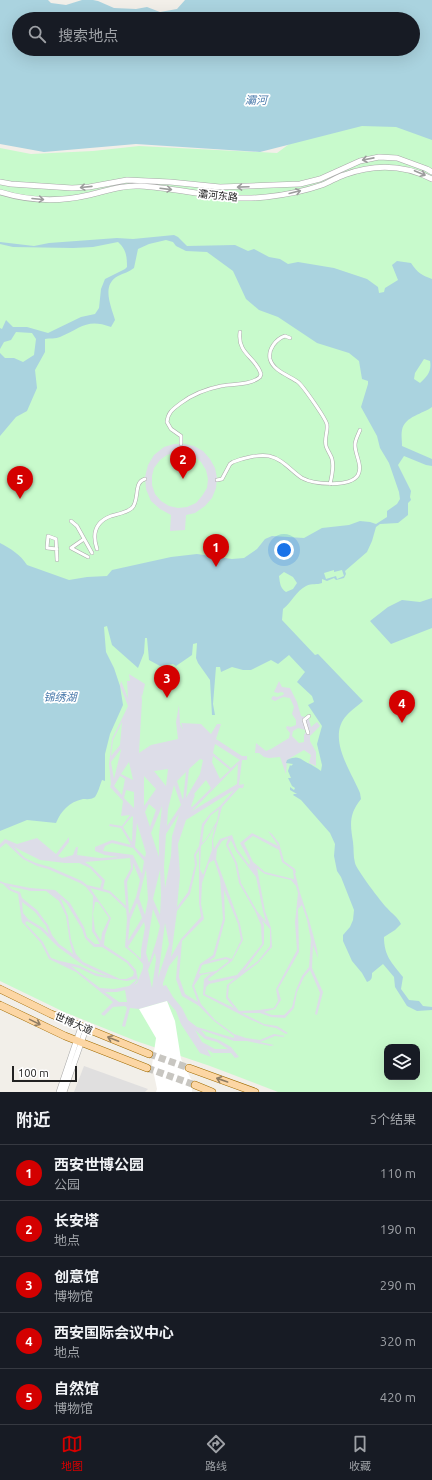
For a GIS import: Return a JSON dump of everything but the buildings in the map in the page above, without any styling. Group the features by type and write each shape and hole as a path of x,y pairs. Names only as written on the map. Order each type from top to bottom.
{"main road":[{"name":"世博大道","path":"0,989 84,1028 149,1054"},
{"name":"世博大道","path":"0,1005 79,1042 147,1068"},
{"path":"189,1068 255,1092"},
{"path":"194,1085 212,1092"}],"street":[{"name":"灞河东路","path":"0,182 72,188 88,187 127,180 220,187 300,184 320,179 360,161 379,157 397,158 432,172"},
{"name":"灞河东路","path":"0,192 28,198 49,200 90,195 127,186 141,186 219,197 266,197 322,185 343,175 362,169 380,167 396,167 413,171 432,179"},
{"path":"109,183 112,189"},
{"path":"181,444 181,436 171,429 167,422 172,410 189,397 200,392 253,381 262,374 257,365 241,346 239,339 240,332"},
{"path":"290,338 285,336 277,339 272,346 270,358 277,369 300,383 325,418 327,429 325,437 326,446 332,460 333,468 330,484"},
{"path":"217,480 222,479 230,464 233,462 262,455 277,458 302,478 308,480 330,484 348,482 357,477 359,466 355,444 360,430"},
{"path":"97,549 94,535 98,526 110,517 126,512 133,507 136,502 138,483 145,479"},
{"path":"71,522 77,526 92,553"},
{"path":"57,550 47,548 48,536 56,539 57,550 57,560"},
{"path":"84,539 71,548 88,557"},
{"path":"308,733 304,720 309,716"},
{"path":"59,1092 84,1028"},
{"path":"64,1092 79,1042"}],"shaded area":[{"path":"174,444 194,446 203,451 215,468 217,478 216,488 212,498 205,506 195,513 186,515 185,530 170,531 171,515 160,509 151,501 146,489 145,477 148,465 154,455 164,447","holes":["176,452 185,452 194,456 201,462 206,470 208,479 207,488 196,503 187,507 178,508 169,506 161,501 155,494 152,485 152,476 154,468 160,460 167,455"]},
{"path":"129,674 145,684 142,697 141,693 142,700 139,753 151,745 178,739 176,722 179,705 180,724 183,730 181,723 201,724 211,734 217,724 221,724 216,739 242,756 247,756 247,760 242,760 239,785 244,784 243,788 239,788 222,807 213,840 214,849 220,839 232,835 237,849 249,865 250,862 240,843 252,833 278,846 268,831 279,843 284,861 295,869 300,893 317,949 318,958 313,945 312,968 323,992 317,1015 315,1014 320,993 310,970 304,977 297,992 294,1008 285,1018 271,1017 260,1013 242,1013 264,1024 277,1026 288,1033 286,1034 276,1028 265,1026 247,1018 203,995 204,979 211,973 201,975 194,986 201,1004 215,1020 234,1034 260,1040 274,1034 285,1036 275,1036 260,1042 274,1045 271,1046 247,1041 234,1041 201,1030 206,1036 219,1040 231,1047 239,1057 235,1058 231,1053 213,1053 207,1049 211,1057 200,1053 181,1024 176,1011 167,1001 139,1009 130,1008 125,1027 122,1026 127,1008 125,1006 113,1007 104,1016 101,1014 113,1002 76,972 49,959 41,943 22,922 18,894 9,890 0,883 0,881 30,888 55,890 70,903 84,927 87,937 95,944 100,944 92,931 93,896 86,887 80,883 23,859 6,843 0,848 0,844 5,839 17,844 37,838 56,854 69,837 69,842 58,856 62,858 73,855 76,847 78,847 77,855 99,858 119,857 105,855 95,851 95,847 112,840 131,845 121,828 109,826 110,824 122,826 130,815 121,816 123,801 110,787 109,764 112,739 128,706 120,686 121,681 128,698 127,681 130,681","holes":["122,722 120,745 111,756 113,740","215,744 240,760 231,768 213,753","121,749 114,779 111,762","213,756 230,770 220,779 212,762","200,759 203,760 200,774 186,798 189,769","129,762 133,780 121,774","238,764 237,784 192,811","168,769 166,786 154,771","186,772 183,800 177,781","120,776 125,779 122,795 114,786","144,776 156,789 144,806","206,780 211,788 192,807 191,806 195,795 194,794","174,785 181,805 167,826 168,809","126,790 134,792 134,808 124,798","234,790 202,824 199,846 194,855 195,865 188,892 177,907 180,875 178,844 186,820","149,804 156,810 150,827 145,812","162,806 159,835 159,857 151,833","219,809 217,821 202,843 204,826 211,815","179,814 172,836 171,856 165,888 164,867 166,834","132,816 132,842 123,827","137,823 146,853 145,857 135,847","215,826 212,840 212,850 203,875 200,869 201,846","253,836 279,850 282,862 293,870 294,880 265,872 253,862 244,843","228,838 226,845 235,863 239,883 261,925 262,944 237,975 209,981 208,979 232,961 243,940 240,924 216,859 217,849 222,841","231,840 236,851 256,877 266,922 257,911 241,883 237,863 228,845","112,843 133,848 144,861 142,874 133,855 103,851 105,846","14,847 40,860 79,863 90,868 102,881 100,888 87,885 82,881 50,867 25,858","199,850 199,903 201,917 181,939 171,957 177,911 190,894 197,864 196,855","130,858 131,868 124,881 126,906 110,891 103,889 105,880 85,862","214,860 220,878 223,919 213,955 200,964 192,986 198,1002 185,994 179,977 182,941 204,919 201,904 202,883 209,863","133,863 140,880 136,897 129,914 127,882 133,869","257,868 265,874 291,880 296,886 298,893 295,922 297,950 276,989 278,1001 274,1008 239,1011 228,997 229,985 258,963 272,947 271,928 265,911","146,869 148,899 145,915 139,898","160,870 160,915 153,899","9,886 31,891 46,891 59,901 66,916 73,954 59,944 52,935 48,925 37,910 22,898 20,892 11,889","90,888 109,893 126,909 127,919 125,947 143,964 143,968 137,983 134,985 138,980 136,970 128,961 104,945 105,935 111,918","224,890 238,924 241,940 232,959 226,957 209,961 215,957 225,920","60,897 67,904 82,929 85,938 94,947 102,947 127,963 134,972 133,976 126,979 120,979 83,962 76,954 71,940 68,916","22,902 35,912 46,926 49,934 43,928 28,919 23,913","95,902 98,902 109,918 102,933 101,941 95,931 93,914","137,903 142,918 128,941 130,920","302,905 311,940 309,967 302,976 296,990 292,1007 284,1015 272,1015 264,1012 275,1009 281,1000 278,989 299,952 298,909","153,909 160,926 149,963 146,953","262,920 270,929 270,946 258,961 244,971 264,944 264,925","27,921 41,930 58,947 83,965 109,977 95,973 78,965 51,958 43,942 25,923","144,922 145,927 141,959 128,947","165,923 169,944 158,978","155,953 156,960 152,988 148,970","178,955 176,979 182,996 199,1006 214,1021 234,1036 234,1038 197,1027 188,1020 182,1008 166,985 163,986 163,983 169,966","226,959 229,961 216,971 199,974 202,965","71,966 96,976 127,981 136,980 129,986 114,989 100,988","235,978 227,985 226,998 234,1008 205,994 206,987 209,984","125,990 127,1002 119,1002 105,992","195,1030 205,1039 217,1042 228,1049 215,1049 202,1042"]},
{"path":"279,681 282,687 290,688 297,702 301,716 305,717 308,715 311,727 317,722 320,726 310,736 310,741 316,752 316,766 309,763 311,755 304,750 287,760 286,774 280,757 269,758 264,757 259,753 255,753 256,743 266,751 271,749 289,738 290,733 286,728 287,726 291,727 296,725 296,720 292,714 294,707 290,698 283,697 275,701 271,699 273,696 277,697 283,695 284,693 274,692","holes":["298,728 305,730 304,742 299,743 292,736 293,731"]},
{"path":"84,1066 148,1089 145,1092 74,1092"}],"green space":[{"path":"408,124 432,138 432,1092 278,1092 210,1066 136,1041 64,1012 0,981 0,148 31,154 93,151 139,146 277,153 311,128"}],"water":[{"name":"灞河","path":"0,0 48,0 51,3 66,5 82,0 93,0 114,8 136,9 147,7 160,12 177,9 185,0 432,0 432,140 396,127 362,126 260,152 136,144 44,152 0,144"},
{"name":"锦绣湖","path":"174,235 187,246 235,245 248,251 254,249 269,257 280,259 288,264 298,262 334,268 367,279 378,287 379,293 384,292 385,288 398,280 392,265 397,261 411,263 420,273 432,279 432,407 407,421 402,430 402,446 432,459 432,466 404,456 398,465 411,491 411,500 408,503 408,515 398,523 380,524 376,527 367,552 345,571 346,574 344,578 336,580 334,578 327,581 322,579 322,583 308,585 303,588 283,609 282,620 315,655 318,654 363,701 347,715 341,724 339,733 342,754 360,793 361,799 352,814 351,819 354,860 356,866 370,886 401,924 384,937 384,944 392,963 403,977 401,989 409,1000 419,1001 423,1006 432,1007 432,1010 417,1011 407,1006 395,987 394,977 383,964 372,973 371,979 367,982 352,961 343,941 343,935 350,927 353,920 354,910 341,877 337,871 334,856 335,844 330,833 301,800 293,795 297,794 290,790 290,787 294,790 295,788 292,786 288,778 291,778 288,771 290,765 291,766 293,764 286,763 287,760 291,758 300,758 321,771 322,765 317,744 322,726 308,705 314,702 312,696 297,682 305,672 289,655 278,664 271,660 251,670 243,670 232,667 221,672 220,667 216,667 213,704 215,715 212,715 210,680 196,658 197,643 193,644 192,655 176,666 173,664 160,666 149,660 147,638 145,638 144,653 138,668 112,645 107,626 104,627 106,652 114,668 120,686 123,705 110,734 105,754 105,781 102,780 95,797 74,802 63,811 56,823 27,820 0,831 0,543 15,552 27,565 69,580 107,576 112,570 171,557 197,554 232,559 244,558 257,549 265,539 272,536 304,538 322,528 349,525 360,521 376,524 387,517 387,511 397,504 400,499 389,463 380,448 377,436 361,407 368,381 362,379 359,361 349,353 317,343 278,317 259,310 246,299 233,271 207,252 186,251 176,246 173,242 166,240 149,244 138,249 134,268 113,280 110,285 109,296 115,320 111,327 103,324 84,325 58,338 45,339 45,352 35,370 37,388 27,411 16,417 0,436 0,353 5,358 14,358 23,362 34,355 36,339 32,333 16,332 11,340 4,342 0,349 0,328 2,329 6,320 13,327 27,327 48,333 81,317 95,314 99,308 101,289 105,279 125,269 127,267 127,259 123,247 118,242 93,247 73,248 13,247 0,244 0,242 34,246 49,243 117,238 133,239","holes":["424,359 430,361 430,371 420,383 414,379 415,373","334,570 334,572 342,570 344,576 337,579 336,576 326,579 324,573","284,572 293,577 297,583 293,589 286,592 281,587 279,576"]},
{"path":"432,598 432,628 391,644 370,621 388,607 402,600 420,602"}],"pier":[{"path":"167,1001 175,1021 181,1059 192,1081 192,1092 156,1092 157,1089 152,1065 156,1038 139,1009"}],"tunnel":[{"path":"149,1054 189,1068"},
{"path":"147,1068 195,1085"}],"place":[{"name":"长安塔","path":"183,479"},
{"name":"自然馆","path":"20,499"},
{"name":"西安世博公园","path":"216,567"},
{"name":"创意馆","path":"167,698"},
{"name":"西安国际会议中心","path":"402,723"}]}
